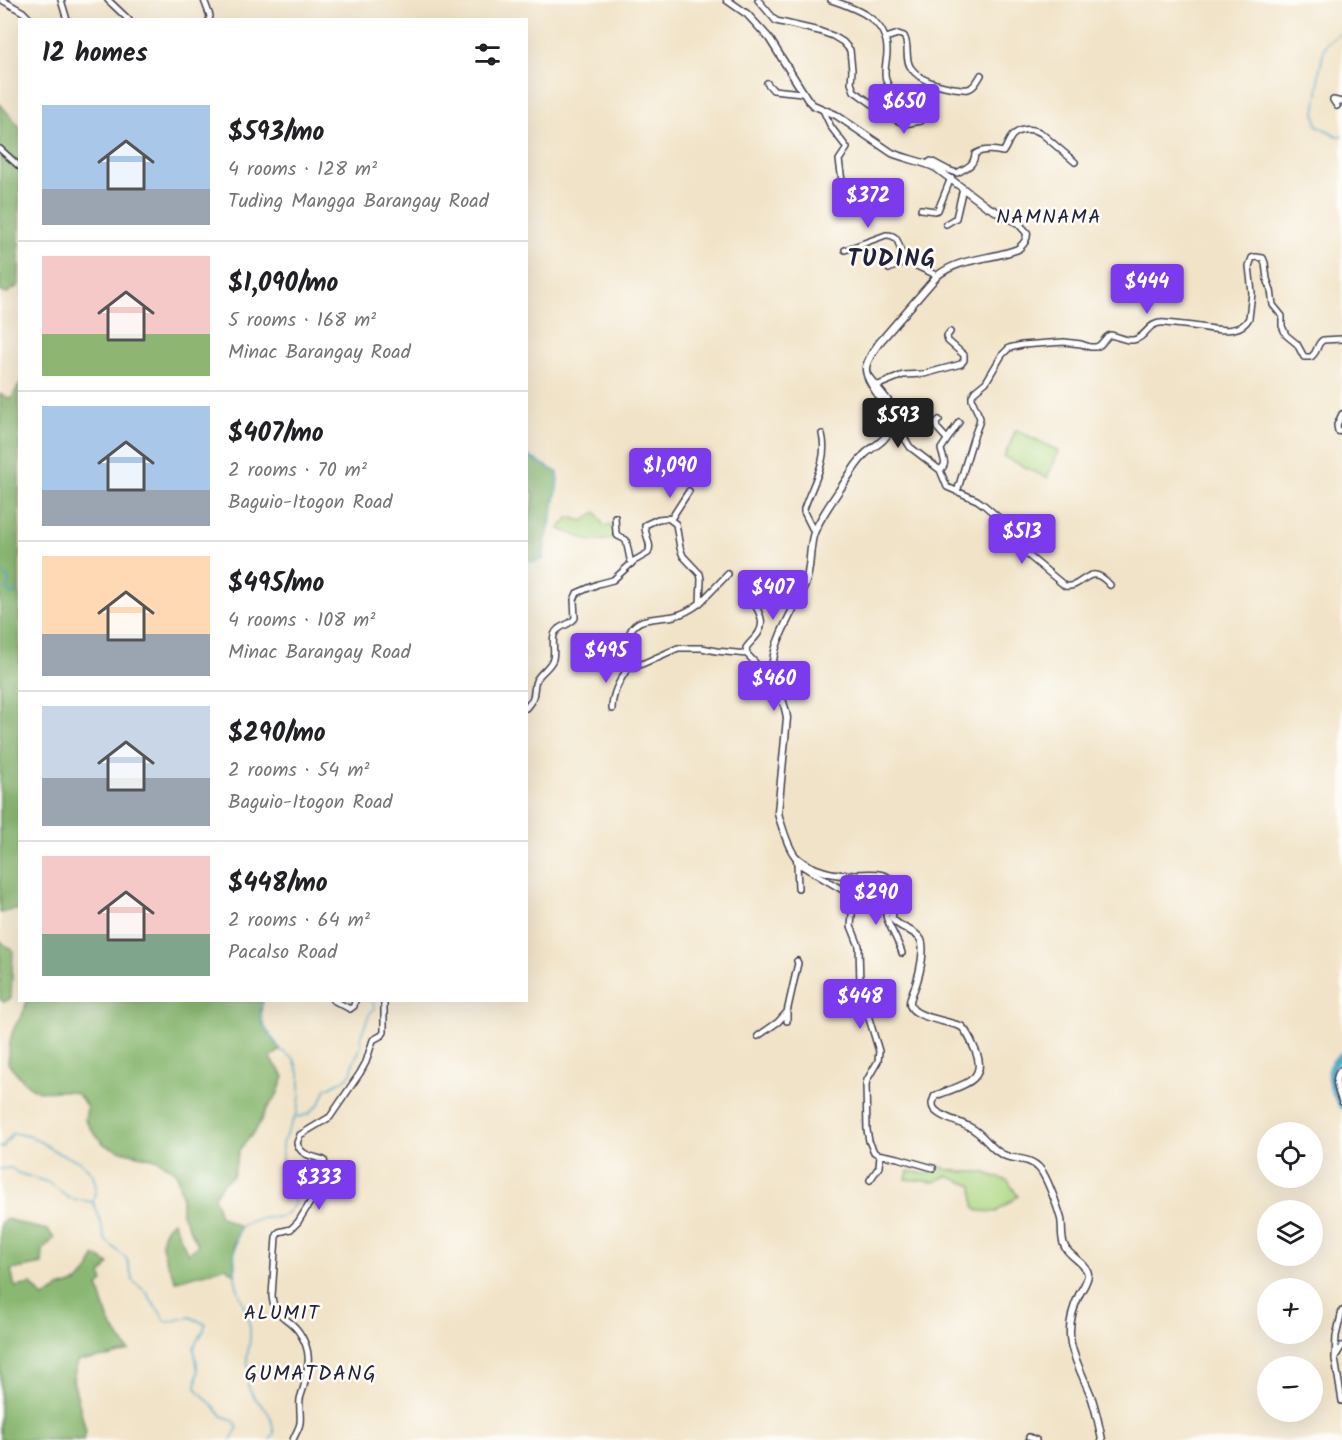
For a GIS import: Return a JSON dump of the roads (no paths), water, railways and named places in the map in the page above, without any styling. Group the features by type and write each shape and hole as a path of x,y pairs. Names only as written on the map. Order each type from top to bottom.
{"main road":[{"path":"727,0 747,14 769,38 802,93 813,105 836,116 892,153 936,168 986,206 1018,223 1027,233 1027,239 1018,249 945,269 879,343 867,363 866,373 890,418 890,430 854,467 814,532 806,583 787,621 776,651 773,669 787,718 778,812 797,860 831,874 884,875 892,881 894,886 892,918 917,935 922,944 917,982 910,1008 921,1016 962,1027 978,1058 979,1068 973,1079 967,1084 935,1096 932,1104 934,1109 972,1128 997,1151 1006,1156 1034,1163 1045,1177 1061,1220 1063,1243 1068,1252 1087,1270 1087,1279 1073,1310 1070,1337 1076,1362 1091,1396 1102,1440"}],"street":[{"path":"2,0 29,18"},
{"path":"61,0 66,18"},
{"path":"108,0 127,18"},
{"path":"204,0 209,18"},
{"path":"758,0 777,21 819,31 843,42 850,50 851,83 854,91 904,124 921,121 922,115 896,96 886,81 888,53 886,38 875,21 831,0"},
{"path":"886,38 898,34 905,38 910,67 928,82 966,90 970,89 981,75"},
{"path":"767,82 773,90 802,93"},
{"path":"824,110 831,127 847,148 839,160 844,195"},
{"path":"927,164 931,161 957,173 970,167 978,152 994,150 1003,152 1015,133 1029,129 1041,133 1075,162"},
{"path":"0,149 18,165"},
{"path":"921,209 938,210 951,178"},
{"path":"946,224 956,218 963,188"},
{"path":"845,250 886,235 892,235 897,238 906,261 937,276"},
{"path":"957,492 980,418 972,400 973,394 986,381 1002,355 1014,346 1064,342 1096,347 1110,335 1130,340 1138,338 1152,325 1159,322 1217,330 1237,328 1248,322 1252,293 1249,266 1252,258 1256,257 1263,258 1265,263 1272,305 1282,316 1282,326 1304,357 1316,354 1318,344 1323,340 1342,339"},
{"path":"889,269 906,261"},
{"path":"876,386 903,375 924,374 961,364 964,356 948,341 947,336 950,332"},
{"path":"866,373 897,411 910,447 940,470 947,488 981,502 1012,529 1023,551 1065,586 1072,587 1093,575 1101,577 1110,585"},
{"path":"1342,414 1337,428 1342,432"},
{"path":"939,420 937,428 947,439"},
{"path":"940,470 945,465 940,449 959,422"},
{"path":"814,532 804,508 820,468 825,448 822,434"},
{"path":"671,519 689,491"},
{"path":"615,517 616,533 626,540 631,564"},
{"path":"528,705 533,697 536,680 548,669 552,661 555,633 575,618 574,600 577,593 613,580 648,553 650,546 644,531 645,525 658,519 671,519 676,524 683,556 700,574 700,603"},
{"path":"612,709 612,701 619,682 629,667 627,640 632,629 642,621 686,613 700,603 728,574"},
{"path":"749,594 761,616 761,626 758,634 746,648 747,654 760,668 775,678"},
{"path":"629,667 633,668 678,648 702,648 747,654"},
{"path":"797,860 798,888"},
{"path":"797,860 842,888 851,898 854,909 851,926 859,946 862,999 879,1051 878,1061 866,1085 867,1130 871,1148 880,1155 933,1168"},
{"path":"894,901 886,916 902,953"},
{"path":"787,1021 797,961"},
{"path":"337,1002 350,1009 355,1002"},
{"path":"292,1440 300,1421 300,1399 309,1355 300,1334 291,1322 275,1310 273,1305 276,1237 278,1233 291,1229 298,1222 311,1201 314,1183 325,1164 324,1160 307,1156 302,1152 297,1143 300,1135 330,1117 360,1073 371,1043 384,1032 384,1002"},
{"path":"758,1036 774,1026 787,1012"},
{"path":"1342,1069 1338,1072 1336,1079 1342,1102"},
{"path":"870,1180 879,1167 880,1155"},
{"path":"1342,1311 1336,1336 1335,1359 1342,1401"},
{"path":"1335,1359 1342,1346"},
{"path":"1029,1437 1036,1440"}],"waterway":[{"path":"1342,32 1325,46 1319,73 1315,112 1317,125 1337,136 1342,136"},
{"path":"528,455 558,473 556,495 543,559 533,562 528,561"},
{"path":"0,573 6,575 9,580 7,591 10,595 18,592"},
{"path":"262,1002 260,1010 263,1025 281,1050 294,1059 300,1076 297,1113 282,1143 282,1167 295,1203 283,1216 255,1220 240,1227 235,1252 235,1278 250,1326 247,1358 250,1376 248,1385 253,1396 270,1415 274,1433 270,1440"},
{"path":"296,1118 308,1114 320,1103 326,1089 347,1078 351,1073 361,1047 361,1035 374,1009 373,1002"},
{"path":"1342,1055 1330,1073 1332,1086 1342,1106"},
{"path":"0,1148 13,1133 32,1137 60,1154 79,1161 93,1175 96,1187 93,1202 105,1240 127,1259 133,1281 147,1293 165,1321 190,1317 205,1324 194,1348 198,1371 196,1388 222,1416 233,1420 238,1427 231,1440"},
{"path":"0,1169 11,1168 18,1173 47,1182 68,1198 92,1202"},
{"path":"356,1440 365,1435"}],"district":[{"name":"NAMNAMA","path":"1049,216"},
{"name":"TUDING","path":"892,258"},
{"name":"ALUMIT","path":"282,1312"},
{"name":"GUMATDANG","path":"311,1373"}]}
